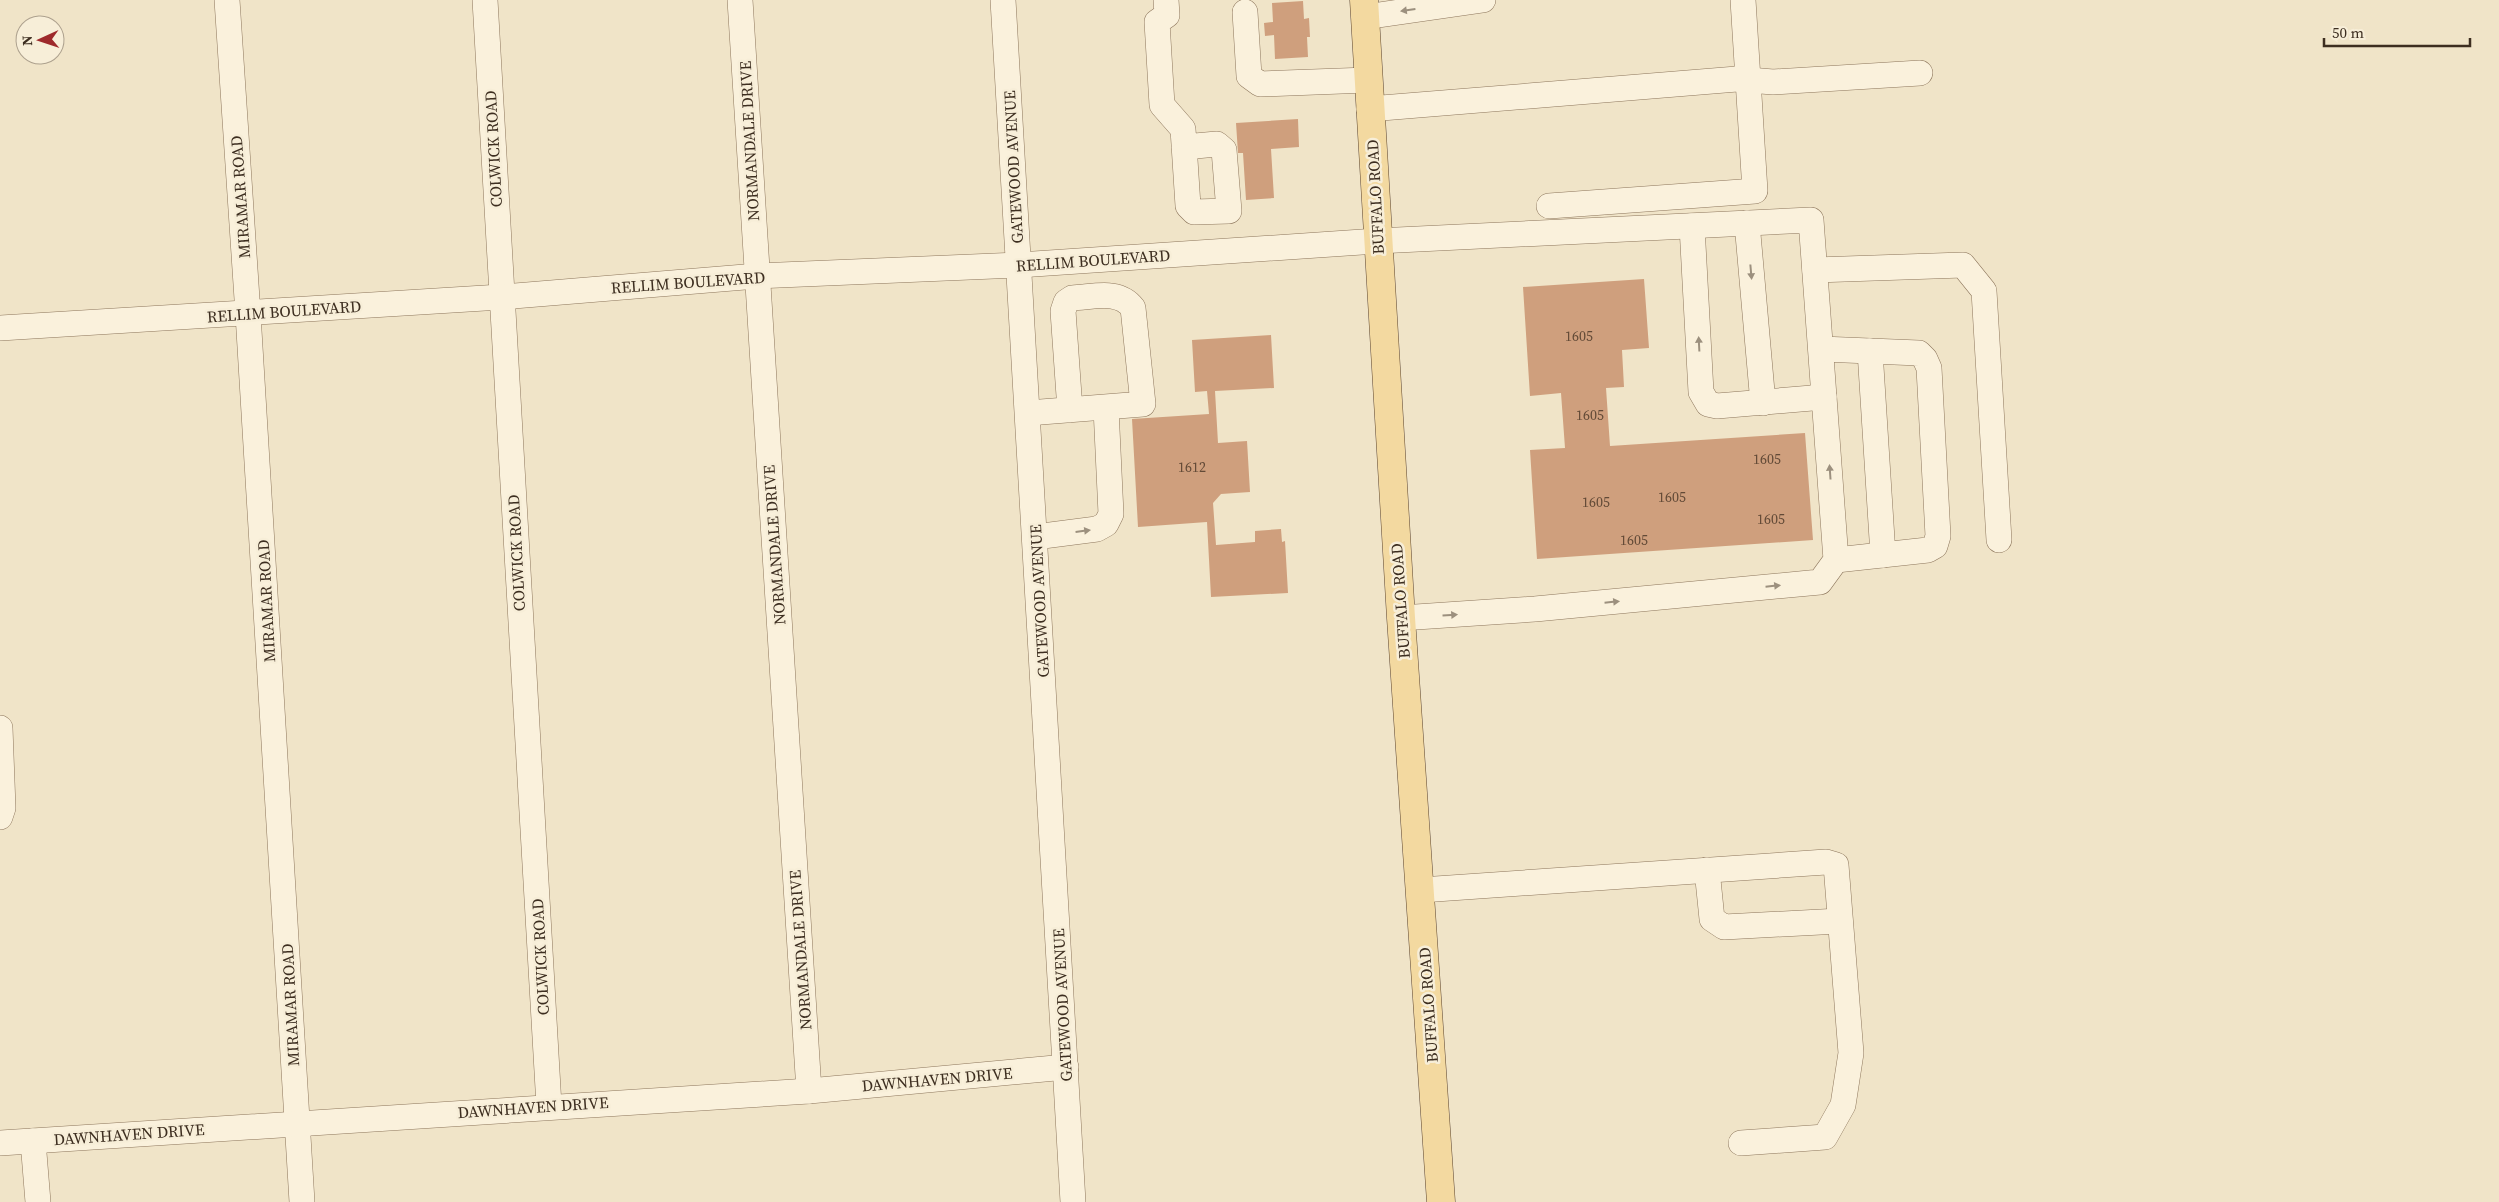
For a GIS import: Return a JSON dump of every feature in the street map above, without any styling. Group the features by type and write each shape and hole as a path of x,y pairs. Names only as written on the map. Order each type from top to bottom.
{"main road":[{"name":"BUFFALO ROAD","path":"1364,8 1401,618 1441,1202"}],"street":[{"name":"MIRAMAR ROAD","path":"227,0 302,1202"},
{"name":"COLWICK ROAD","path":"485,0 549,1106"},
{"name":"NORMANDALE DRIVE","path":"740,0 810,1091"},
{"name":"GATEWOOD AVENUE","path":"1003,0 1073,1202"},
{"path":"1166,0 1167,15 1157,22 1162,105 1183,129 1188,206 1194,212 1229,211"},
{"path":"1364,8 1452,4 1483,0"},
{"path":"1549,206 1754,191 1743,0"},
{"path":"1245,12 1249,76 1260,84 1368,80"},
{"path":"1369,108 1737,79 1773,82 1920,73"},
{"path":"1184,147 1217,144 1224,150 1230,251"},
{"name":"RELLIM BOULEVARD","path":"0,328 501,297 757,276 1019,265 1377,241 1812,220 1815,270"},
{"path":"1747,223 1763,403"},
{"path":"1692,226 1702,392 1708,404 1717,406 1824,398"},
{"path":"1401,618 1535,609 1820,582 1836,560 1815,270 1963,265 1984,290 1999,540"},
{"path":"1028,413 1106,408 1143,404 1133,308 1127,300 1118,296 1072,298 1066,302 1063,311 1070,410"},
{"path":"1821,349 1919,353 1925,359 1929,368 1938,536 1935,546 1928,550 1836,560"},
{"path":"1870,351 1883,555"},
{"path":"1035,537 1097,529 1106,524 1111,514 1106,408"},
{"path":"0,728 3,808 0,816"},
{"path":"1421,890 1826,862 1836,865 1851,1053 1843,1105 1824,1137 1741,1143"},
{"path":"1707,870 1712,919 1724,927 1840,921"},
{"name":"DAWNHAVEN DRIVE","path":"0,1143 549,1106 810,1091 1066,1068"},
{"path":"33,1141 38,1202"}],"building":[{"path":"1303,1 1304,19 1309,18 1310,37 1307,37 1308,57 1275,59 1274,35 1265,36 1264,23 1273,22 1272,3"},
{"path":"1298,119 1299,147 1271,149 1274,198 1246,200 1243,153 1238,153 1236,123"},
{"path":"1644,279 1649,348 1622,350 1624,387 1606,388 1610,446 1805,433 1813,540 1537,559 1530,450 1565,448 1561,393 1530,396 1523,287"},
{"path":"1271,335 1274,388 1215,391 1218,443 1247,441 1250,492 1221,494 1213,503 1216,545 1255,542 1255,531 1281,529 1282,542 1285,541 1288,593 1211,597 1207,522 1138,527 1132,419 1209,414 1207,391 1195,392 1192,340"}]}
